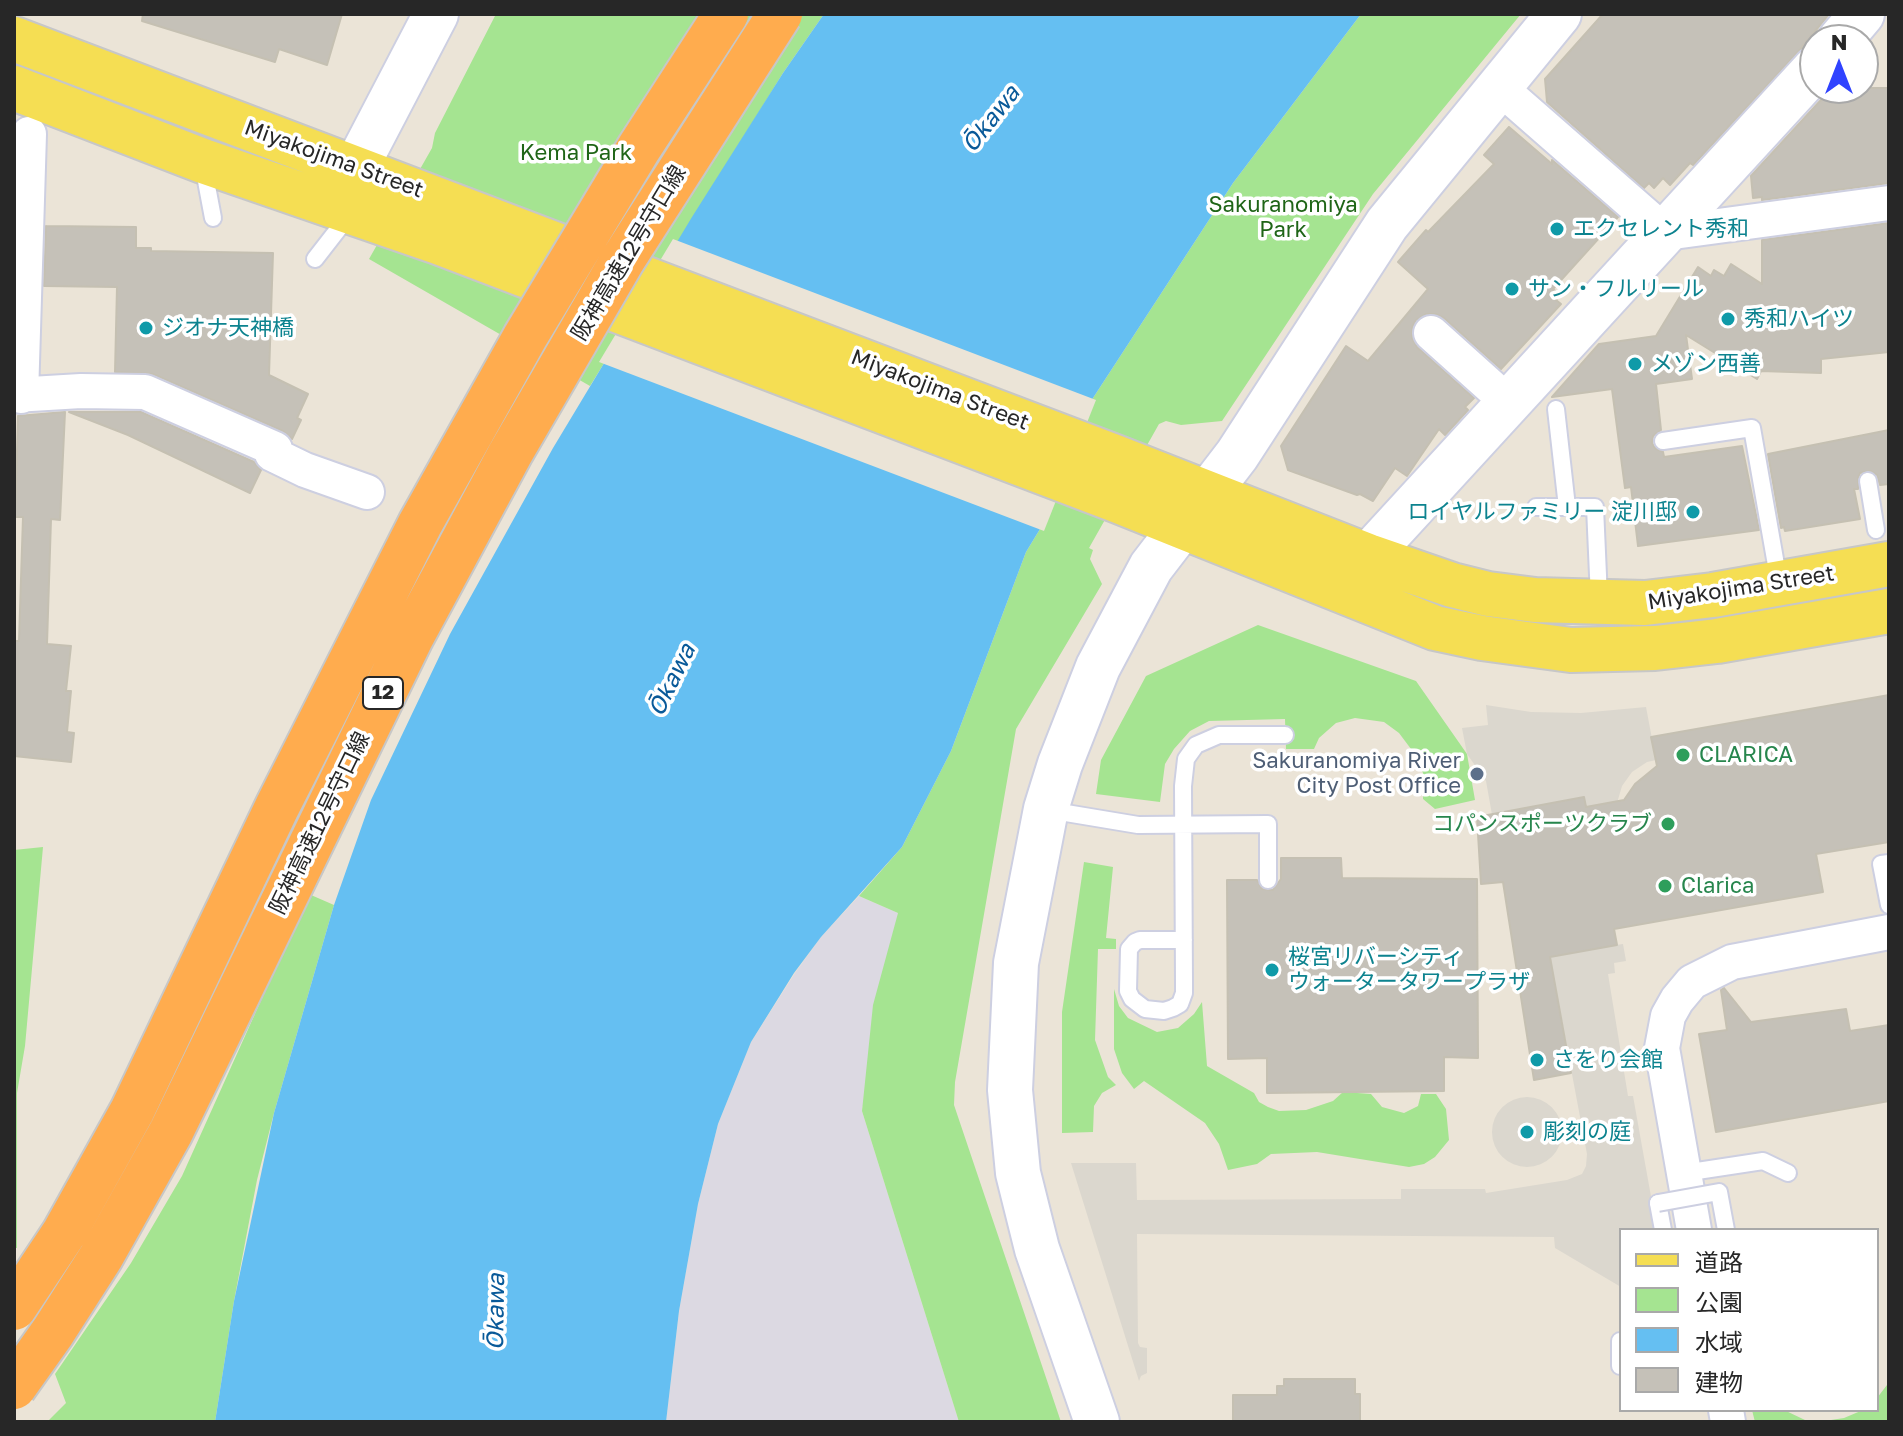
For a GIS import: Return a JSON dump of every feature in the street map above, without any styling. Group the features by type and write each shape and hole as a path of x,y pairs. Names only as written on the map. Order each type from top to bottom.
{"highway":[{"name":"阪神高速12号守口線","path":"14,1308 64,1233 132,1111 283,793 420,524 532,325 639,148 726,14"},
{"name":"阪神高速12号守口線","path":"14,1387 108,1246 171,1132 412,636 510,454 622,261 780,14"}],"main road":[{"name":"Miyakojima Street","path":"14,39 357,168 371,208"},
{"name":"Miyakojima Street","path":"14,88 203,161 371,208 1126,483 1208,493 1368,556 1488,594 1599,604 1645,603 1779,584 1883,547"},
{"name":"Miyakojima Street","path":"1126,483 1181,527 1435,628 1482,638 1571,650 1655,648 1717,641 1889,611"}],"street":[{"path":"357,168 436,14"},
{"path":"1097,1422 1037,1249 1018,1173 1012,1131 1011,1035 1016,963 1046,809 1064,752 1098,667 1151,567 1273,403 1387,224 1559,14"},
{"path":"1499,87 1666,233 1889,203"},
{"path":"1368,556 1799,87"},
{"path":"29,134 18,396 81,391 145,392 275,449 272,454 305,470 367,492"},
{"path":"1431,333 1509,403"},
{"path":"1694,1228 1662,1048 1668,1016 1692,982 1713,969 1753,956 1889,932"}],"lane":[{"path":"203,161 213,218"},
{"path":"315,259 371,208"},
{"path":"1556,409 1567,507"},
{"path":"1663,441 1752,428 1779,584"},
{"path":"1868,481 1883,547"},
{"path":"1536,507 1595,507 1599,604"},
{"path":"1184,940 1140,940 1131,945 1127,955 1128,991 1137,1004 1154,1011 1164,1011 1180,1004 1184,993 1184,940 1183,825 1183,770 1186,759 1196,745 1219,735 1285,735"},
{"path":"1046,809 1138,825 1268,824 1268,880"},
{"path":"1889,863 1881,864 1889,905"},
{"path":"1684,1173 1763,1161 1788,1173"},
{"path":"1663,1228 1658,1203 1719,1192 1726,1228"}],"shaded area":[{"path":"1486,705 1531,712 1581,713 1646,707 1656,760 1632,772 1622,786 1617,803 1595,818 1616,945 1623,944 1626,961 1614,963 1615,973 1608,974 1628,1096 1633,1096 1657,1228 1619,1228 1619,1286 1555,1248 1554,1237 1137,1234 1138,1343 1140,1347 1147,1348 1147,1373 1139,1381 1071,1163 1136,1163 1137,1200 1401,1199 1401,1189 1485,1189 1486,1193 1567,1180 1582,1174 1587,1154 1550,957 1496,837 1486,781 1467,754 1462,728 1488,725"},
{"path":"859,896 898,913 862,1111 959,1422 666,1422 679,1311 698,1204 718,1124 751,1042 821,937"},
{"name":"彫刻の庭","path":"1527,1097 1552,1107 1562,1132 1552,1157 1527,1167 1502,1157 1492,1132 1502,1107"}],"green space":[{"name":"Kema Park","path":"496,14 824,14 783,73 590,386 369,259 432,148 435,133"},
{"name":"Sakuranomiya Park","path":"1361,14 1521,14 1373,194 1222,421 1181,425 1166,421 1159,424 1089,548 1093,550 1090,559 1102,584 1016,729 955,1082 954,1105 1061,1422 959,1422 862,1111 873,1005 898,913 859,896 902,847 951,751 1026,552 1040,529 1093,398 1233,183"},
{"path":"1258,625 1416,681 1467,754 1475,800 1435,809 1423,799 1423,773 1414,753 1399,733 1384,722 1355,718 1336,723 1319,738 1314,749 1286,749 1285,719 1209,721 1190,731 1174,749 1165,764 1160,802 1096,794 1101,760 1146,676"},
{"path":"43,847 25,1046 17,1093 17,1248 14,1248 14,850"},
{"path":"1084,862 1113,867 1106,938 1116,939 1116,949 1098,949 1095,1040 1108,1077 1116,1085 1102,1093 1094,1106 1093,1132 1062,1133 1062,1012"},
{"path":"311,895 334,905 257,1180 215,1422 47,1422 66,1403 55,1374 131,1263 182,1176"},
{"path":"1114,989 1119,1006 1128,1018 1157,1032 1178,1028 1202,1002 1207,1066 1254,1093 1259,1102 1268,1107 1279,1111 1306,1110 1333,1101 1343,1092 1371,1094 1382,1107 1404,1113 1418,1106 1421,1094 1436,1094 1446,1109 1449,1140 1435,1157 1424,1164 1409,1167 1317,1152 1271,1154 1257,1164 1228,1170 1219,1144 1205,1123 1144,1081 1134,1089 1122,1073 1114,1049"},
{"path":"1889,1375 1889,1422 1818,1422 1858,1412 1879,1412 1879,1395 1887,1385"},
{"path":"1752,1412 1788,1412 1818,1422 1755,1422"}],"water":[{"name":"Ōkawa","path":"824,14 1361,14 1233,183 1093,398 1040,529 1026,552 951,751 902,847 821,937 794,973 751,1042 718,1124 698,1204 679,1311 666,1422 215,1422 234,1301 274,1113 334,905 371,800 450,634 553,448 692,217"}],"pier":[{"path":"673,239 1096,400 1044,531 599,362"}],"building":[{"path":"143,14 342,14 327,65 279,49 275,62 142,21"},
{"path":"1603,14 1829,14 1821,24 1799,24 1799,51 1693,165 1690,163 1670,185 1663,178 1654,188 1649,183 1644,188 1547,102 1545,79"},
{"path":"1879,88 1889,88 1889,183 1762,200 1762,197 1753,198 1751,176 1817,104 1879,104"},
{"path":"1509,127 1618,217 1553,289 1560,295 1556,300 1561,304 1501,369 1444,318 1426,314 1416,320 1412,338 1417,347 1474,398 1465,407 1468,410 1445,435 1439,429 1407,476 1395,468 1373,501 1288,470 1281,446 1346,346 1368,361 1428,289 1398,262 1494,164 1484,155"},
{"path":"1889,223 1889,352 1821,359 1821,373 1761,371 1757,379 1686,335 1692,379 1656,384 1661,430 1653,436 1652,443 1663,452 1664,457 1742,446 1759,530 1638,546 1631,487 1625,488 1612,389 1552,397 1599,344 1656,336 1698,267 1711,276 1714,270 1724,276 1731,264 1762,284 1762,240"},
{"path":"46,226 136,227 136,248 151,248 151,251 273,253 269,375 308,394 292,439 283,431 153,374 115,372 117,287 44,286"},
{"path":"65,412 60,520 51,519 47,644 71,646 66,691 71,691 67,732 74,733 71,762 14,756 14,641 19,641 23,517 15,517 18,416"},
{"path":"69,412 141,412 254,462 261,470 250,493 128,435"},
{"path":"1889,430 1889,484 1880,485 1877,475 1871,471 1860,473 1858,489 1854,489 1860,519 1785,531 1784,527 1781,528 1768,454"},
{"path":"1889,695 1889,842 1816,854 1823,892 1614,929 1617,945 1550,957 1571,1073 1534,1080 1503,882 1481,884 1477,817 1584,797 1586,807 1624,800 1635,784 1657,766 1651,737"},
{"name":"桜宮リバーシティ ウォータータワープラザ","path":"1281,858 1341,858 1342,878 1477,879 1478,1058 1444,1057 1444,1091 1267,1093 1267,1058 1228,1059 1227,880 1257,880 1262,889 1273,890 1281,879"},
{"path":"1724,988 1751,1022 1846,1009 1850,1031 1889,1025 1889,1101 1716,1132 1699,1034 1727,1030 1721,990"},
{"path":"1284,1379 1355,1379 1355,1394 1360,1394 1360,1422 1233,1422 1233,1395 1277,1395 1277,1386 1284,1386"}],"place":[{"name":"エクセレント秀和","path":"1557,229"},
{"name":"サン・フルリール","path":"1512,289"},
{"name":"秀和ハイツ","path":"1728,319"},
{"name":"ジオナ天神橋","path":"146,328"},
{"name":"メゾン西善","path":"1635,364"},
{"name":"ロイヤルファミリー 淀川邸","path":"1693,512"},
{"name":"CLARICA","path":"1683,755"},
{"name":"Sakuranomiya River City Post Office","path":"1477,774"},
{"name":"コパンスポーツクラブ","path":"1668,824"},
{"name":"Clarica","path":"1665,886"},
{"name":"桜宮リバーシティ ウォータータワープラザ","path":"1272,970"},
{"name":"さをり会館","path":"1537,1060"},
{"name":"彫刻の庭","path":"1527,1132"}]}
